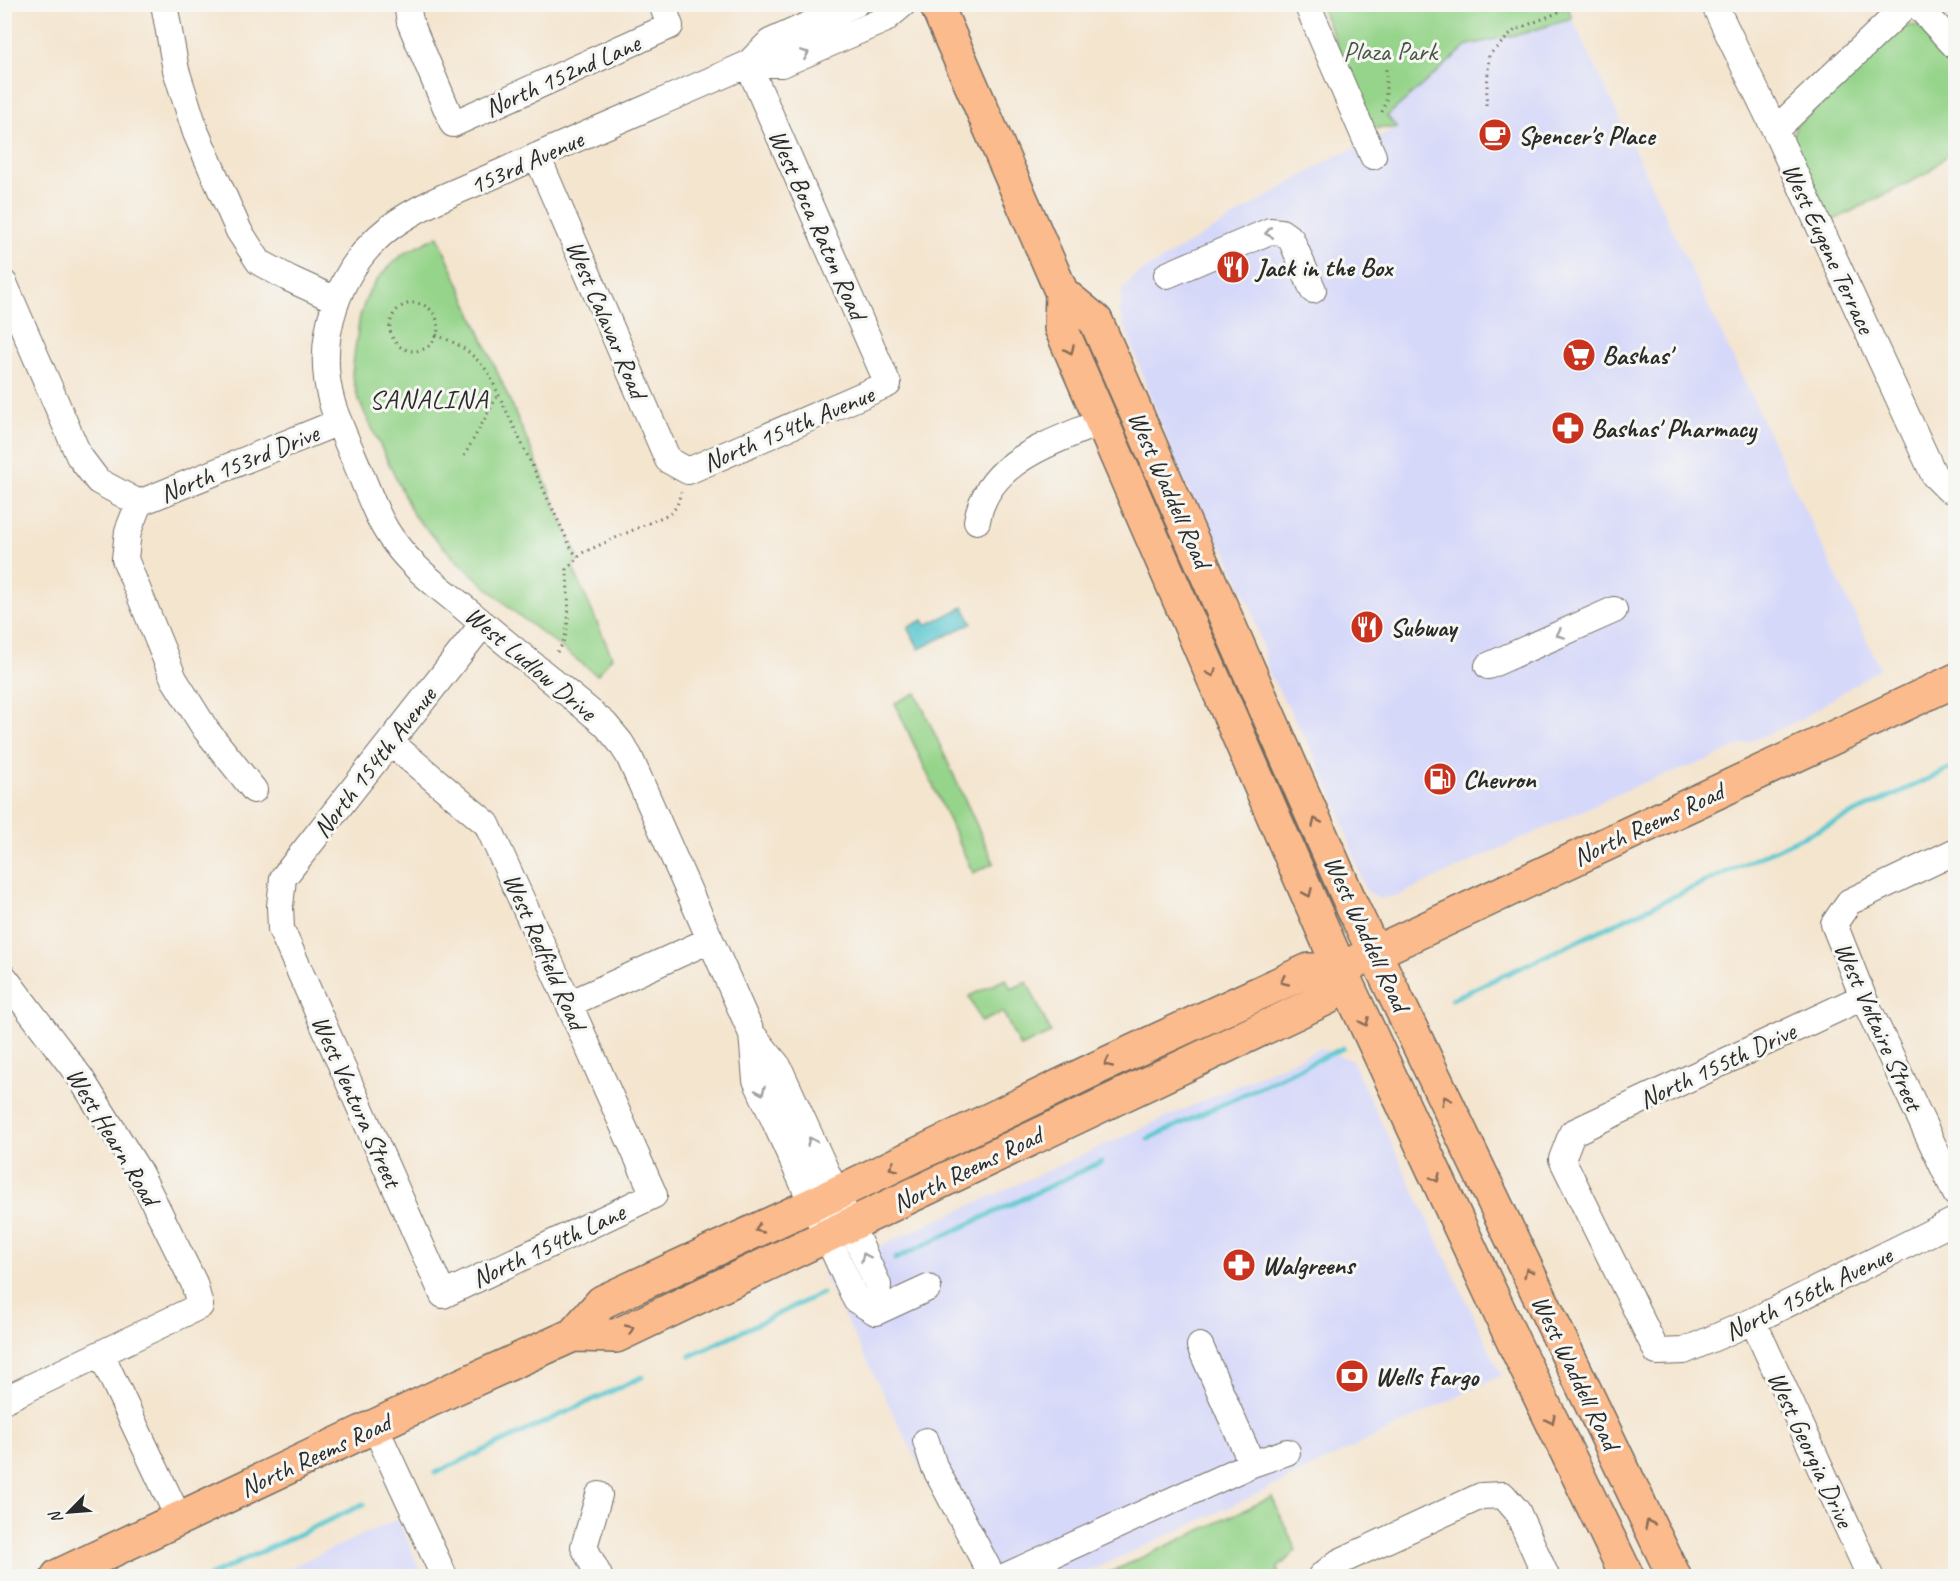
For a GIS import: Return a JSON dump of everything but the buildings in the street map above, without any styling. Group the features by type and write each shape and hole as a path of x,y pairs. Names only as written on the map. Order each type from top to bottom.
{"main road":[{"name":"West Waddell Road","path":"936,4 1062,293 1061,328 1340,969 1514,1343 1627,1576"},
{"name":"West Waddell Road","path":"1062,293 1096,321 1352,906 1674,1576"},
{"path":"1102,421 1120,433 1129,445 1180,561 1229,624"},
{"name":"North Reems Road","path":"58,1576 451,1390 573,1335 602,1302 1097,1068 1309,970 1340,969 1956,680"},
{"name":"North Reems Road","path":"573,1335 616,1336 1327,998 1340,969"},
{"path":"1514,1343 1531,1340 1540,1343 1583,1433 1609,1442"}],"street":[{"path":"164,4 176,69 196,133 239,231 259,262 336,300"},
{"name":"North 152nd Lane","path":"407,4 410,22 453,124 666,15"},
{"name":"153rd Avenue","path":"336,300 356,262 378,238 407,216 537,156 748,64 770,42 855,4"},
{"name":"153rd Avenue","path":"748,64 782,64 884,20 903,4"},
{"path":"1307,4 1373,156"},
{"name":"West Eugene Terrace","path":"1714,4 1775,130 1934,475 1952,489"},
{"path":"1775,130 1908,4"},
{"path":"1916,4 1956,47"},
{"name":"West Boca Raton Road","path":"748,64 888,384"},
{"name":"West Calavar Road","path":"537,156 668,460 688,471"},
{"path":"1167,275 1270,231 1281,232 1291,239 1313,290"},
{"path":"4,283 79,456 98,480 140,503 128,531 125,559 174,679 206,730 254,790"},
{"name":"West Ludlow Drive","path":"336,300 328,332 326,360 328,386 339,422 368,492 394,542 422,572 605,724 620,742 636,771 752,1034 778,1066 824,1199 838,1231 856,1300 876,1312 928,1288"},
{"name":"North 154th Avenue","path":"688,471 888,384"},
{"path":"977,521 987,490 1003,472 1031,453 1102,421"},
{"name":"North 153rd Drive","path":"140,503 339,422"},
{"path":"1488,666 1614,610"},
{"name":"North 154th Avenue","path":"280,906 283,878 483,624"},
{"name":"West Redfield Road","path":"390,742 487,824 654,1195"},
{"name":"West Voltaire Street","path":"1956,851 1849,902 1834,924 1863,997 1956,1194"},
{"name":"West Ventura Street","path":"280,906 281,929 443,1295"},
{"path":"569,1004 710,940"},
{"name":"West Hearn Road","path":"4,977 80,1077 139,1172 194,1283 200,1306 101,1354"},
{"name":"North 155th Drive","path":"1656,1352 1562,1159 1572,1133 1863,997"},
{"name":"North 154th Lane","path":"443,1295 654,1195"},
{"name":"North 156th Avenue","path":"1656,1352 1684,1352 1753,1321 1956,1220"},
{"name":"West Georgia Drive","path":"1753,1321 1870,1576"},
{"path":"1200,1346 1252,1464"},
{"path":"4,1400 101,1354 178,1519"},
{"path":"375,1427 444,1576"},
{"path":"926,1441 934,1466 992,1576"},
{"path":"1006,1576 1252,1464 1287,1452"},
{"path":"598,1576 584,1546 599,1495"},
{"path":"1321,1576 1339,1562 1481,1496 1503,1495 1517,1511 1546,1576"}],"path":[{"path":"1486,105 1489,55 1515,30 1573,4"},
{"path":"1382,112 1386,99 1386,67"},
{"path":"411,303 426,306 437,318 439,330 436,335 428,346 419,352 404,350 393,339 391,319 404,305 411,303"},
{"path":"436,335 453,341 471,352 488,372 572,550 578,557"},
{"path":"464,456 498,394"},
{"path":"557,652 567,633 567,569 582,554 671,513 677,506 688,471"}],"shaded area":[{"path":"1572,18 1880,668 1800,720 1698,764 1642,783 1400,895 1379,899 1365,889 1336,802 1310,746 1270,675 1252,610 1225,550 1207,530 1173,457 1120,313 1122,290 1136,275 1332,158 1396,128 1387,116 1468,45 1525,33"},
{"path":"1321,1048 1352,1061 1502,1375 1266,1490 1079,1576 975,1576 822,1272"},
{"path":"398,1519 423,1576 271,1576"}],"green space":[{"name":"Plaza Park","path":"1320,5 1567,5 1572,18 1525,33 1468,45 1387,116 1397,128 1373,128"},
{"path":"1918,25 1955,62 1955,147 1928,173 1828,223 1792,140 1796,126 1902,27"},
{"path":"438,236 578,557 573,568 612,657 597,675 517,614 454,558 414,516 358,399 352,374 360,316 369,291 381,275 403,254"},
{"path":"916,693 994,863 973,873 895,703"},
{"path":"1006,979 1011,989 1027,982 1051,1033 1020,1047 1003,1012 981,1022 969,996"},
{"path":"1272,1497 1296,1550 1278,1568 1278,1576 1102,1576"}],"water":[{"path":"964,607 972,623 919,649 908,627 923,620 926,625"}],"waterway":[{"path":"1452,999 1956,766"},
{"path":"1148,1139 1343,1048"},
{"path":"895,1259 1101,1162"},
{"path":"690,1356 822,1293"},
{"path":"435,1473 642,1377"},
{"path":"209,1576 364,1504"}],"place":[{"name":"Spencer's Place","path":"1495,135"},
{"name":"Jack in the Box","path":"1233,267"},
{"name":"Bashas'","path":"1579,355"},
{"name":"Bashas' Pharmacy","path":"1568,428"},
{"name":"Subway","path":"1367,627"},
{"name":"Chevron","path":"1440,779"},
{"name":"Walgreens","path":"1239,1265"},
{"name":"Wells Fargo","path":"1352,1376"}],"district":[{"name":"SANALINA","path":"429,399"}]}
